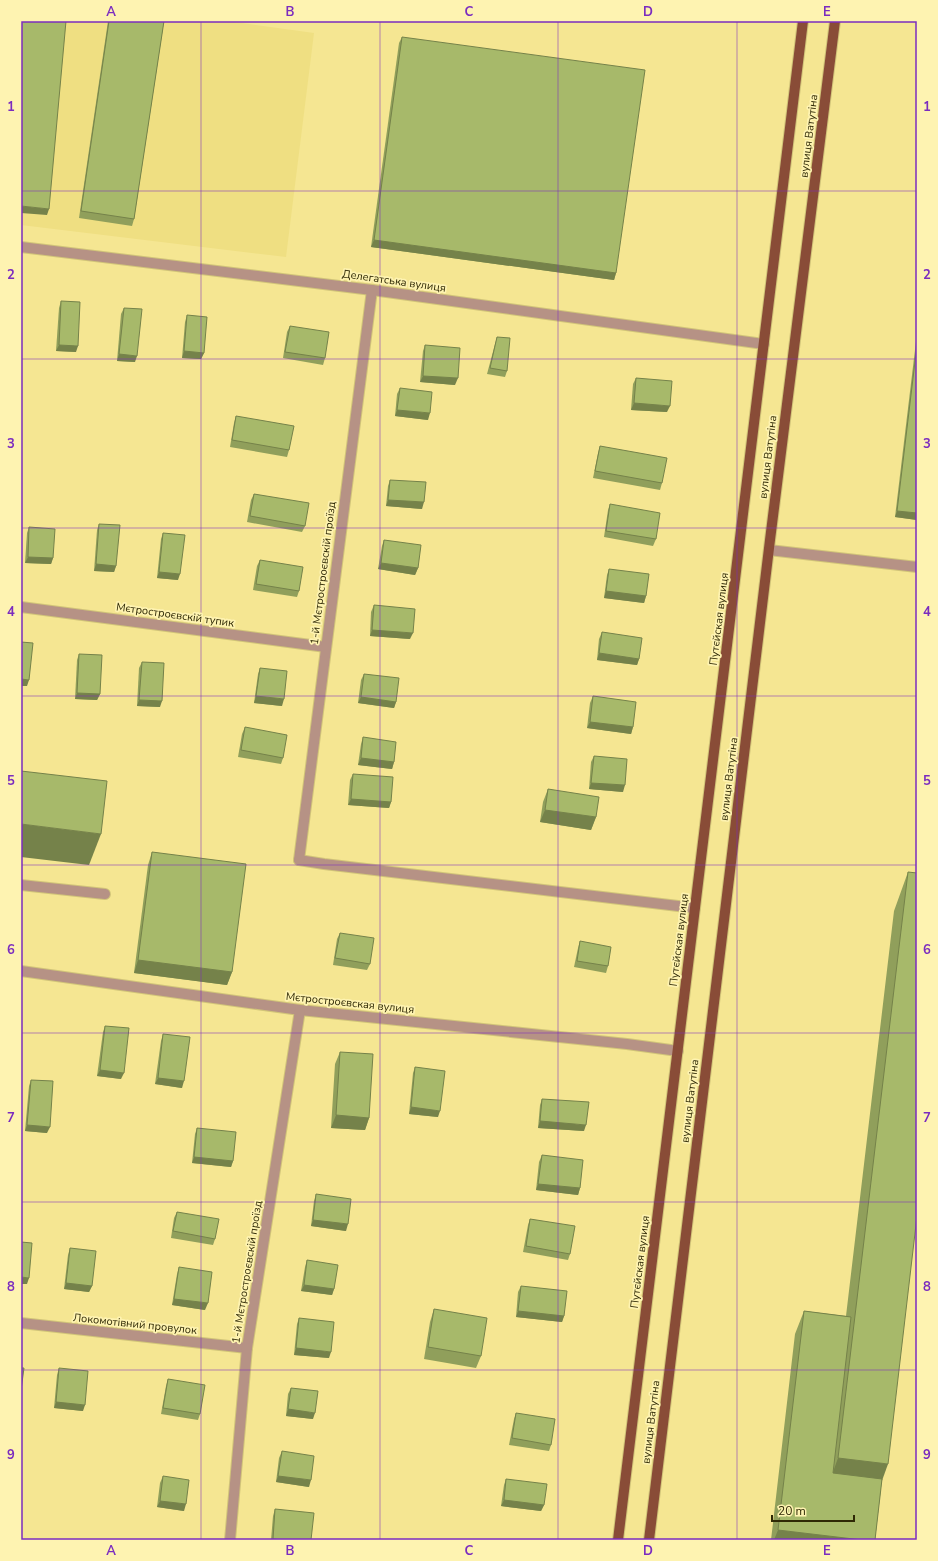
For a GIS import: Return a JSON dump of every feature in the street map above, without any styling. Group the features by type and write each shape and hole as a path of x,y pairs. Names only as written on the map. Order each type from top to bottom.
{"main road":[{"name":"вулиця Ватутіна","path":"764,344 803,21"},
{"name":"вулиця Ватутіна","path":"649,1540 769,550 835,21"},
{"name":"Путєйская вулиця","path":"618,1540 764,344"}],"street":[{"name":"Делегатська вулиця","path":"21,247 372,290 764,344"},
{"name":"1-й Мєтростроєвскій проїзд","path":"372,290 299,860 695,908"},
{"path":"769,550 917,567"},
{"name":"Мєтростроєвскій тупик","path":"21,607 326,647"},
{"path":"21,885 105,894"},
{"name":"Мєтростроєвская вулиця","path":"21,971 300,1010 627,1044 678,1051"},
{"name":"1-й Мєтростроєвскій проїзд","path":"230,1540 247,1348 300,1010"},
{"name":"Локомотівний провулок","path":"21,1323 247,1348"}],"shaded area":[{"path":"21,21 228,21 314,33 286,257 21,225"}],"building":[{"path":"21,21 66,21 49,209 21,206"},
{"path":"109,21 164,21 134,219 81,211"},
{"path":"402,37 645,70 616,273 374,240"},
{"path":"61,301 80,302 78,346 59,345"},
{"path":"124,308 142,309 137,356 119,354"},
{"path":"187,315 207,317 204,353 184,351"},
{"path":"290,326 329,332 325,358 285,352"},
{"path":"497,337 510,338 507,371 490,368"},
{"path":"425,345 460,348 458,378 423,376"},
{"path":"917,345 917,513 897,511"},
{"path":"636,378 672,381 670,406 634,403"},
{"path":"400,388 432,392 430,413 397,410"},
{"path":"236,416 294,426 289,450 232,440"},
{"path":"600,446 667,458 662,483 595,471"},
{"path":"390,480 426,482 424,502 388,500"},
{"path":"254,494 309,503 305,526 250,516"},
{"path":"610,504 660,513 656,539 606,531"},
{"path":"99,524 120,525 116,566 96,564"},
{"path":"29,527 55,529 53,558 28,557"},
{"path":"163,533 185,535 180,574 159,572"},
{"path":"384,540 421,545 418,568 381,563"},
{"path":"260,560 303,567 299,591 256,584"},
{"path":"609,569 649,574 646,596 606,591"},
{"path":"374,605 415,609 413,633 372,630"},
{"path":"602,632 642,638 639,659 599,653"},
{"path":"21,642 33,643 29,680 21,679"},
{"path":"79,654 102,655 100,694 77,693"},
{"path":"142,662 164,663 162,701 139,700"},
{"path":"260,668 287,671 284,699 256,696"},
{"path":"364,674 399,678 396,702 361,697"},
{"path":"593,696 636,702 633,727 590,722"},
{"path":"245,727 287,735 283,758 241,750"},
{"path":"363,737 396,742 394,762 361,758"},
{"path":"594,756 627,759 625,785 591,783"},
{"path":"21,771 107,781 101,834 21,824"},
{"path":"353,774 393,777 391,802 351,799"},
{"path":"548,789 599,797 596,817 545,810"},
{"path":"152,852 246,864 232,972 138,960"},
{"path":"908,872 917,873 917,1216 888,1464 838,1458"},
{"path":"340,933 374,938 370,964 335,958"},
{"path":"580,941 611,947 608,966 577,961"},
{"path":"105,1026 129,1028 124,1073 100,1070"},
{"path":"163,1034 190,1037 184,1081 158,1078"},
{"path":"340,1052 373,1054 369,1118 336,1115"},
{"path":"415,1067 445,1071 440,1111 411,1107"},
{"path":"31,1080 53,1081 50,1127 27,1125"},
{"path":"542,1099 589,1102 586,1125 540,1121"},
{"path":"197,1128 236,1132 233,1161 194,1157"},
{"path":"542,1155 583,1160 580,1188 538,1184"},
{"path":"316,1194 351,1199 348,1224 313,1220"},
{"path":"177,1212 219,1219 215,1239 173,1231"},
{"path":"530,1219 575,1226 570,1254 526,1246"},
{"path":"21,1242 32,1243 29,1278 21,1277"},
{"path":"70,1248 96,1251 92,1286 66,1283"},
{"path":"307,1260 338,1265 334,1289 304,1285"},
{"path":"179,1267 212,1272 208,1303 174,1299"},
{"path":"521,1286 567,1291 564,1316 518,1311"},
{"path":"434,1309 487,1318 481,1356 428,1347"},
{"path":"804,1311 851,1317 833,1473 882,1479 875,1540 862,1540 778,1530"},
{"path":"299,1318 334,1322 331,1352 296,1348"},
{"path":"21,1368 24,1368 21,1390"},
{"path":"59,1368 88,1371 85,1405 56,1402"},
{"path":"168,1379 205,1385 200,1414 163,1408"},
{"path":"291,1388 318,1391 315,1413 288,1409"},
{"path":"516,1413 555,1419 551,1445 512,1438"},
{"path":"282,1451 314,1456 311,1480 278,1476"},
{"path":"163,1476 189,1480 186,1504 160,1501"},
{"path":"506,1479 547,1484 544,1505 504,1500"},
{"path":"275,1509 314,1513 311,1540 273,1539"}]}
